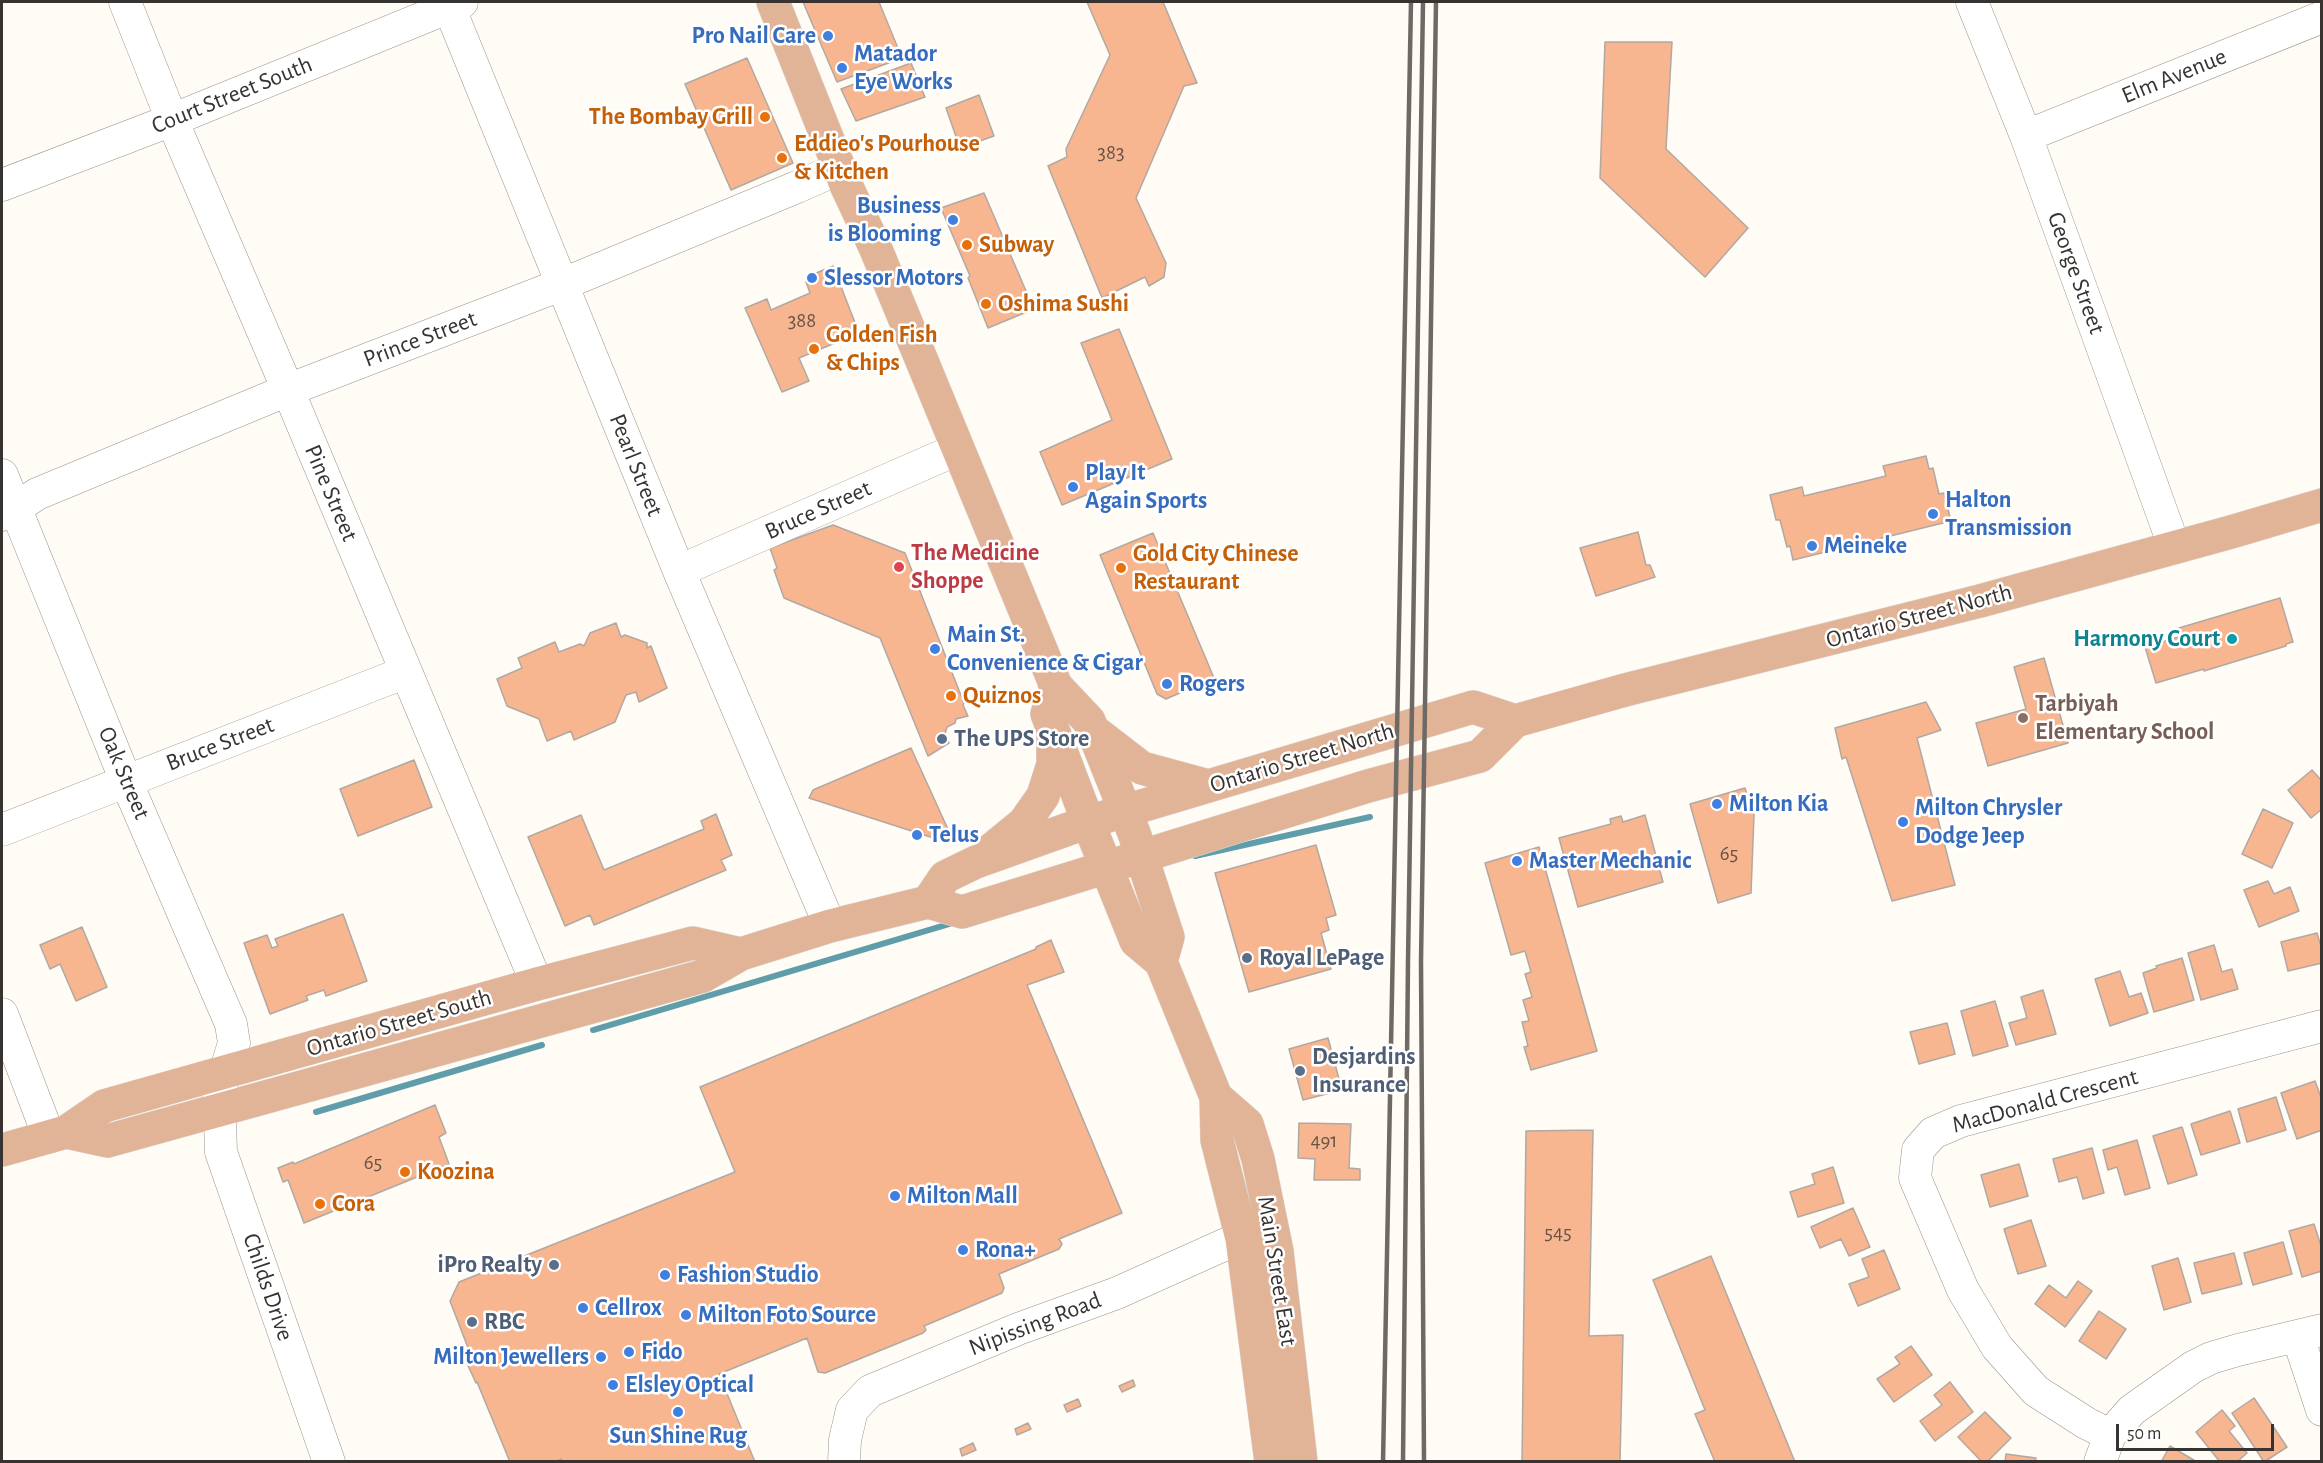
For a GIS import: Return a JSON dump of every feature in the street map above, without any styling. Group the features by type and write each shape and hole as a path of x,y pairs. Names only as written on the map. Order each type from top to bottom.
{"main road":[{"path":"773,2 1056,686 1089,721 1093,730 1142,856 1168,937 1161,962"},
{"name":"Ontario Street North","path":"1106,868 1368,786 1480,756 1515,721 1625,690 1980,600 2322,505"},
{"name":"Main Street East","path":"1056,686 1047,714 1088,822 1136,941 1161,962 1216,1097 1217,1140 1242,1239 1271,1461"},
{"name":"Ontario Street North","path":"1088,822 1126,813 1208,786 1473,707 1515,721"},
{"path":"976,862 1024,823 1043,796 1053,764 1053,730"},
{"path":"1093,730 1142,768 1208,786"},
{"path":"1088,822 976,862 945,877 928,902 962,912 1106,868"},
{"name":"Ontario Street South","path":"57,1134 107,1141 703,976 741,954 830,926 928,902"},
{"name":"Ontario Street South","path":"2,1150 57,1134 104,1106 537,984 693,943 741,954"},
{"name":"Main Street East","path":"1216,1097 1247,1124 1258,1159 1273,1228 1301,1461"}],"street":[{"name":"Pine Street","path":"125,2 172,120 537,984"},
{"name":"George Street","path":"1972,2 2026,136 2174,546"},
{"path":"2320,2 2322,6"},
{"name":"Court Street South","path":"2,185 172,120 453,3"},
{"name":"Pearl Street","path":"453,3 679,572 830,926"},
{"name":"Elm Avenue","path":"2026,136 2322,17"},
{"name":"Prince Street","path":"9,512 37,494 288,390 563,284 797,188 840,168"},
{"name":"Bruce Street","path":"679,572 958,449"},
{"name":"Oak Street","path":"2,475 9,512 231,1024 234,1043 219,1092 218,1110"},
{"name":"Bruce Street","path":"2,830 406,672"},
{"path":"2,1014 57,1134"},
{"name":"MacDonald Crescent","path":"2105,1448 2086,1423 2036,1391 1997,1347 1963,1290 1915,1178 1918,1150 1933,1133 1961,1121 2322,1026"},
{"name":"Childs Drive","path":"218,1110 221,1152 329,1461"},
{"name":"Nipissing Road","path":"844,1461 845,1440 852,1410 870,1391 1018,1329 1117,1293 1185,1262 1273,1228"},
{"path":"2105,1448 2132,1410 2193,1367 2211,1358 2238,1350 2310,1334 2322,1410"}],"building":[{"path":"803,2 879,2 902,58 837,82"},
{"path":"1087,2 1163,2 1197,83 1184,86 1136,198 1166,263 1164,277 1149,286 1145,277 1102,298 1048,166 1067,157 1066,149 1110,55"},
{"path":"1605,42 1672,42 1666,149 1748,228 1705,277 1600,178"},
{"path":"747,58 793,163 731,190 685,84"},
{"path":"911,63 925,97 856,121 841,89"},
{"path":"979,95 994,136 960,148 946,108"},
{"path":"984,193 1032,305 1029,311 988,328 968,278 970,276 941,208"},
{"path":"833,266 859,333 799,358 809,381 782,392 745,308 767,299 771,310 810,293 806,282 809,276"},
{"path":"1119,329 1172,459 1062,505 1040,452 1112,420 1081,343"},
{"path":"1926,456 1929,469 1933,468 1939,494 1944,493 1951,521 1793,560 1780,520 1776,520 1770,495 1802,487 1804,496 1886,476 1883,466"},
{"path":"833,525 905,553 968,716 956,719 955,723 947,727 945,734 949,743 928,756 880,638 784,598 774,570 777,568 770,548"},
{"path":"1638,532 1646,565 1650,565 1655,577 1596,596 1580,548"},
{"path":"1153,533 1214,678 1166,699 1157,694 1100,555"},
{"name":"Harmony Court","path":"2280,598 2293,642 2204,671 2204,669 2156,683 2145,647 2182,636 2179,628"},
{"path":"616,623 621,637 625,635 647,643 647,648 651,646 667,688 639,702 636,692 626,695 615,722 574,740 571,731 547,741 539,719 507,706 497,679 522,668 518,658 555,642 559,652 580,644 584,646 590,633"},
{"path":"2044,658 2068,743 1988,766 1976,723 2026,709 2014,667"},
{"name":"Milton Chrysler Dodge Jeep","path":"1926,702 1941,730 1917,738 1955,885 1892,901 1846,757 1842,759 1835,728"},
{"path":"911,748 952,838 949,843 809,798 813,790"},
{"path":"414,760 432,807 358,836 340,789"},
{"path":"2312,770 2322,781 2322,809 2311,818 2288,790"},
{"path":"1745,788 1754,815 1751,893 1718,903 1690,804"},
{"path":"2263,809 2293,823 2272,868 2242,854"},
{"path":"716,814 732,855 721,860 726,870 594,925 590,915 565,926 528,837 581,815 604,870 704,829 701,821"},
{"path":"1645,815 1663,882 1578,907 1559,838 1611,824 1610,819 1621,816 1623,822"},
{"path":"1316,845 1336,915 1326,918 1329,930 1321,933 1331,969 1249,992 1215,873"},
{"path":"1539,847 1597,1051 1531,1070 1524,1047 1528,1046 1522,1022 1529,1021 1523,1000 1532,997 1525,974 1531,972 1525,951 1511,955 1485,863"},
{"path":"2268,881 2274,894 2290,887 2299,911 2259,927 2244,890"},
{"path":"343,914 367,981 326,996 324,990 306,996 308,1000 270,1014 244,943 267,935 272,948 278,946 275,939"},
{"path":"82,927 107,987 76,1001 60,964 50,969 40,945"},
{"path":"2317,933 2322,950 2322,963 2288,971 2281,942"},
{"name":"Milton Mall","path":"1051,940 1064,972 1027,985 1122,1213 1059,1239 1062,1244 1059,1249 999,1274 1004,1288 1002,1293 924,1326 926,1330 923,1333 825,1373 818,1372 807,1338 719,1374 755,1462 563,1462 561,1459 555,1462 510,1462 477,1382 463,1355 470,1353 450,1301 459,1282 735,1172 700,1087 1036,949"},
{"path":"2214,945 2222,972 2232,969 2238,989 2201,1000 2188,953"},
{"path":"2182,958 2194,1000 2154,1012 2143,973 2157,968 2156,966"},
{"path":"2120,971 2129,997 2141,993 2148,1013 2110,1026 2095,979"},
{"path":"2043,990 2056,1034 2016,1045 2009,1023 2027,1018 2021,997"},
{"path":"1995,1001 2008,1046 1973,1056 1961,1011"},
{"path":"1947,1023 1955,1054 1919,1064 1910,1032"},
{"path":"1328,1038 1342,1090 1303,1100 1289,1049"},
{"path":"2315,1081 2322,1100 2322,1130 2297,1139 2281,1093"},
{"path":"2276,1097 2286,1130 2247,1142 2238,1109"},
{"path":"435,1105 446,1133 439,1137 449,1164 304,1223 288,1180 283,1182 278,1168 293,1162 294,1164"},
{"path":"2230,1111 2240,1143 2201,1155 2191,1124"},
{"path":"1299,1123 1351,1124 1349,1168 1360,1169 1360,1180 1314,1180 1315,1159 1298,1158"},
{"path":"2182,1127 2197,1175 2168,1184 2153,1136"},
{"path":"1593,1130 1589,1336 1623,1335 1620,1462 1522,1462 1526,1131"},
{"path":"2137,1140 2150,1188 2125,1195 2117,1167 2108,1170 2103,1150"},
{"path":"2092,1148 2104,1193 2083,1199 2077,1177 2059,1182 2053,1159"},
{"path":"2019,1164 2028,1196 1990,1207 1981,1175"},
{"path":"1833,1167 1844,1203 1798,1217 1790,1192 1815,1184 1812,1174"},
{"path":"1853,1208 1870,1247 1849,1256 1841,1239 1820,1248 1811,1227"},
{"path":"2031,1220 2046,1266 2018,1274 2004,1229"},
{"path":"2314,1224 2322,1249 2322,1271 2302,1277 2289,1231"},
{"path":"2283,1242 2292,1274 2253,1285 2244,1253"},
{"path":"1884,1250 1900,1289 1858,1306 1849,1284 1869,1277 1862,1259"},
{"path":"2234,1253 2242,1284 2202,1294 2194,1263"},
{"path":"1711,1256 1795,1462 1715,1462 1695,1414 1705,1410 1653,1280"},
{"path":"2178,1258 2191,1302 2164,1310 2152,1266"},
{"path":"2078,1281 2092,1291 2065,1327 2035,1304 2049,1285 2066,1298"},
{"path":"2099,1311 2126,1329 2106,1359 2079,1341"},
{"path":"1911,1346 1932,1375 1894,1402 1877,1379 1900,1364 1895,1357"},
{"path":"1133,1380 1135,1386 1122,1392 1119,1386"},
{"path":"1950,1382 1973,1412 1935,1441 1920,1421 1942,1405 1934,1395"},
{"path":"2254,1398 2287,1447 2264,1462 2232,1413"},
{"path":"1078,1399 1081,1406 1067,1412 1064,1405"},
{"path":"2222,1410 2235,1426 2229,1431 2247,1453 2237,1462 2220,1462 2196,1432"},
{"path":"1985,1412 2011,1438 1987,1462 1982,1462 1958,1437"},
{"path":"1028,1423 1031,1429 1017,1435 1015,1429"},
{"path":"973,1443 976,1450 962,1456 960,1449"},
{"path":"2170,1446 2197,1462 2161,1462"},
{"path":"2006,1454 2036,1458 2035,1462 2005,1462"}],"waterway":[{"path":"1195,856 1370,817"},
{"path":"593,1030 952,923"},
{"path":"316,1112 542,1045"}],"railway":[{"path":"1383,1462 1411,2"},
{"path":"1403,1462 1408,961 1423,2"},
{"path":"1424,1462 1421,961 1436,2"}],"place":[{"name":"Pro Nail Care","path":"828,36"},
{"name":"Matador Eye Works","path":"842,68"},
{"name":"The Bombay Grill","path":"765,117"},
{"name":"Eddieo's Pourhouse & Kitchen","path":"782,158"},
{"name":"Business is Blooming","path":"953,220"},
{"name":"Subway","path":"967,245"},
{"name":"Slessor Motors","path":"812,278"},
{"name":"Oshima Sushi","path":"986,304"},
{"name":"Golden Fish & Chips","path":"814,349"},
{"name":"Play It Again Sports","path":"1073,487"},
{"name":"Halton Transmission","path":"1933,514"},
{"name":"Meineke","path":"1812,546"},
{"name":"The Medicine Shoppe","path":"899,567"},
{"name":"Gold City Chinese Restaurant","path":"1121,568"},
{"name":"Harmony Court","path":"2232,639"},
{"name":"Main St. Convenience & Cigar","path":"935,649"},
{"name":"Rogers","path":"1167,684"},
{"name":"Quiznos","path":"951,696"},
{"name":"Tarbiyah Elementary School","path":"2023,718"},
{"name":"The UPS Store","path":"942,739"},
{"name":"Milton Kia","path":"1717,804"},
{"name":"Milton Chrysler Dodge Jeep","path":"1903,822"},
{"name":"Telus","path":"917,835"},
{"name":"Master Mechanic","path":"1517,861"},
{"name":"Royal LePage","path":"1247,958"},
{"name":"Desjardins Insurance","path":"1300,1071"},
{"name":"Koozina","path":"405,1172"},
{"name":"Milton Mall","path":"895,1196"},
{"name":"Cora","path":"320,1204"},
{"name":"Rona+","path":"963,1250"},
{"name":"iPro Realty","path":"554,1265"},
{"name":"Fashion Studio","path":"665,1275"},
{"name":"Cellrox","path":"583,1308"},
{"name":"Milton Foto Source","path":"686,1315"},
{"name":"RBC","path":"472,1322"},
{"name":"Fido","path":"629,1352"},
{"name":"Milton Jewellers","path":"601,1357"},
{"name":"Elsley Optical","path":"613,1385"},
{"name":"Sun Shine Rug","path":"678,1412"}]}
